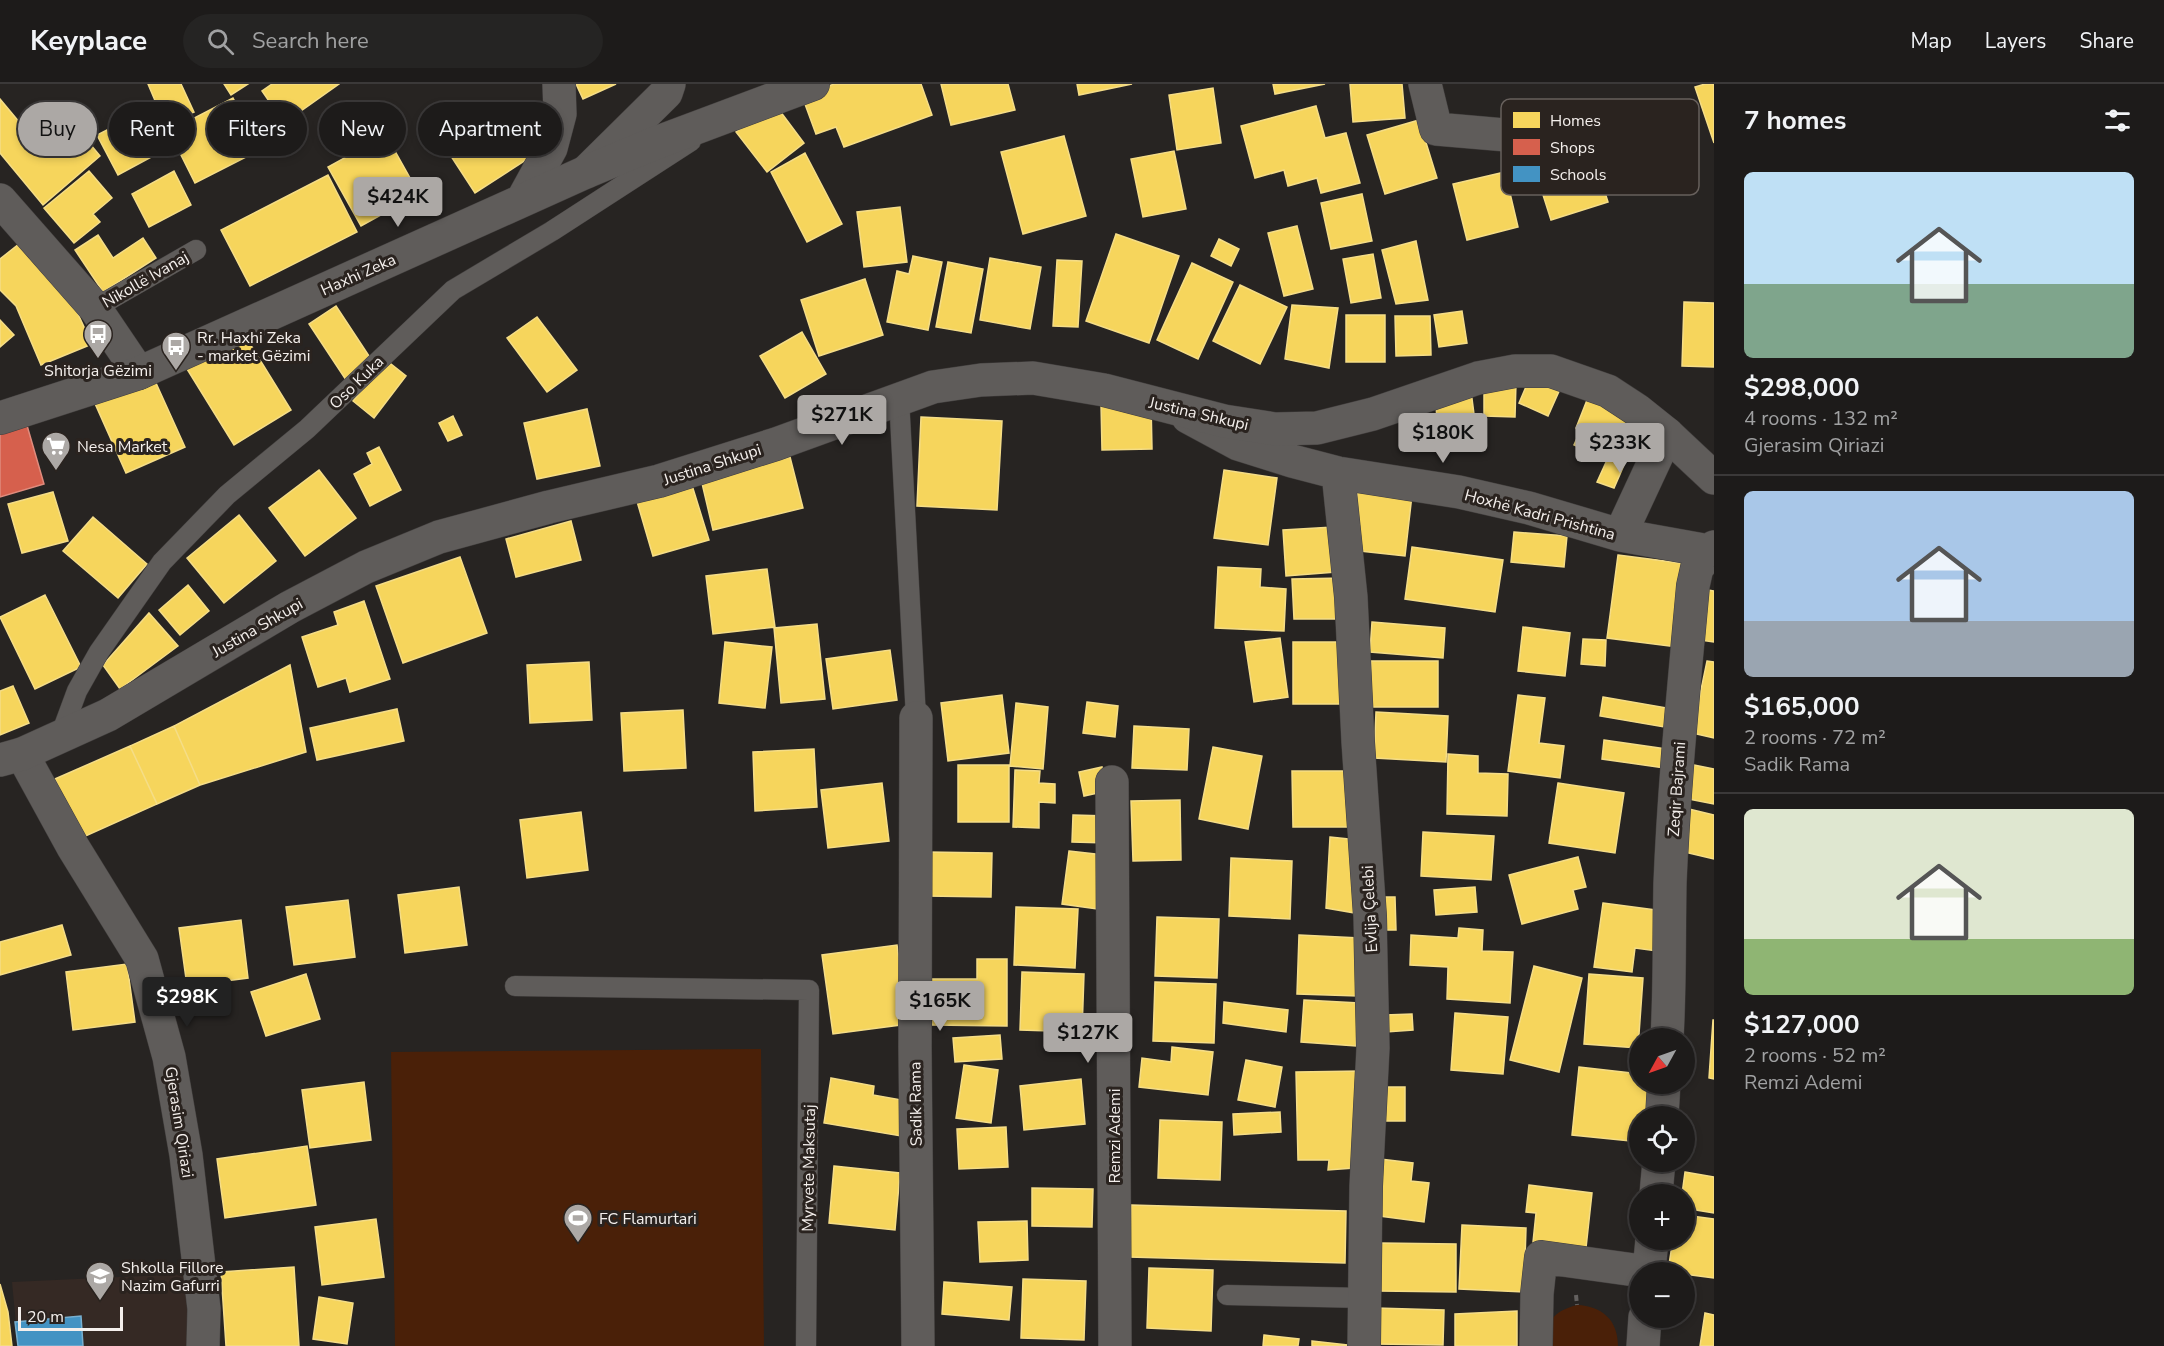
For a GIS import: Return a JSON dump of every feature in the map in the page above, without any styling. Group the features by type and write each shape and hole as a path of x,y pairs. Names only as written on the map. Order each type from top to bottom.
{"street":[{"path":"523,199 550,148 560,114 559,84"},
{"path":"585,172 666,93 669,84"},
{"name":"Haxhi Zeka","path":"0,418 139,373 585,172 813,84"},
{"path":"1425,84 1436,129 1501,135"},
{"name":"Nikollë Ivanaj","path":"0,200 94,308 139,373"},
{"name":"Justina Shkupi","path":"11,757 108,715 290,607 366,567 439,537 549,507 659,481 776,444 933,387 981,380 1033,378 1104,390 1224,421 1275,429 1317,428 1373,414 1478,378 1515,371 1551,371 1608,391 1637,410 1667,434 1714,478"},
{"name":"Hoxhë Kadri Prishtina","path":"1169,406 1238,444 1292,461 1338,473 1459,492 1529,508 1620,536 1712,549"},
{"path":"1620,536 1667,434"},
{"name":"Evlija Çelebi","path":"1338,473 1351,597 1370,915 1373,1048 1366,1185 1364,1346"},
{"name":"Zeqir Bajrami","path":"1668,1028 1670,884 1693,586 1697,568 1712,549"},
{"name":"Sadik Rama","path":"916,718 915,1047 918,1346"},
{"name":"Gjerasim Qiriazi","path":"11,757 73,847 142,959 169,1057 186,1155 204,1309 203,1346"},
{"name":"Remzi Ademi","path":"1112,782 1115,1346"},
{"path":"1536,1346 1540,1257 1629,1269"},
{"path":"1643,1346 1644,1328"}],"lane":[{"name":"Oso Kuka","path":"60,737 77,691 99,652 162,562 227,495 307,429 453,290 552,231 736,112"},
{"name":"Nikollë Ivanaj","path":"94,308 196,250"},
{"path":"899,398 916,718"},
{"name":"Myrvete Maksutaj","path":"515,986 809,990 806,1346"},
{"path":"1227,1295 1365,1298"}],"shaded area":[{"name":"FC Flamurtari","path":"761,1049 764,1346 395,1346 391,1052"},
{"name":"Shkolla Fillore Nazim Gafurri","path":"186,1274 188,1346 18,1346 12,1282"},
{"path":"1577,1305 1594,1308 1607,1316 1615,1329 1618,1346 1544,1346 1549,1324 1556,1314"}],"building: Homes":[{"path":"148,84 181,84 189,102 156,102"},
{"path":"224,84 248,84 231,95"},
{"path":"272,84 339,84 307,107 307,102 270,102 262,91"},
{"path":"576,84 616,84 583,99"},
{"path":"834,84 921,84 932,115 844,147 836,127 816,134 802,96"},
{"path":"941,84 1008,84 1015,110 951,125"},
{"path":"1077,84 1132,84 1079,95"},
{"path":"1273,84 1325,84 1275,94"},
{"path":"1350,84 1402,84 1405,118 1353,122"},
{"path":"1705,84 1714,86 1714,143 1695,87"},
{"path":"1213,88 1221,143 1177,150 1169,95"},
{"path":"0,99 18,121 18,156 97,156 97,152 100,156 43,205 0,153"},
{"path":"774,103 804,143 767,172 736,132"},
{"path":"1316,106 1325,138 1346,133 1360,183 1321,193 1317,178 1288,186 1284,170 1255,178 1241,126"},
{"path":"207,111 207,156 248,156 195,183 182,156 195,156 195,118"},
{"path":"1419,120 1437,178 1385,194 1367,135"},
{"path":"109,129 109,156 153,156 118,175 97,135"},
{"path":"1064,136 1086,216 1023,234 1001,152"},
{"path":"1174,151 1186,209 1143,217 1131,159"},
{"path":"805,153 842,224 807,242 771,172"},
{"path":"348,156 398,156 419,194 361,226 328,167"},
{"path":"451,156 532,156 475,193"},
{"path":"89,171 112,198 93,214 100,222 74,243 44,208"},
{"path":"174,171 191,205 149,227 132,194"},
{"path":"1501,173 1501,195 1510,195 1518,227 1467,240 1453,184"},
{"path":"328,175 357,232 250,286 221,230"},
{"path":"1362,194 1372,241 1331,249 1321,203"},
{"path":"1543,195 1606,195 1608,202 1551,220"},
{"path":"900,207 907,262 864,267 857,212"},
{"path":"1297,226 1313,289 1284,296 1268,233"},
{"path":"1116,234 1179,256 1149,343 1086,321"},
{"path":"98,235 113,258 143,238 156,258 103,292 75,250"},
{"path":"1219,239 1239,249 1231,266 1211,256"},
{"path":"24,240 64,284 92,344 41,365 16,306 0,290 0,259"},
{"path":"1416,241 1428,300 1396,304 1382,250"},
{"path":"1373,254 1381,298 1351,303 1343,259"},
{"path":"913,256 942,262 928,330 887,322 897,271 909,274"},
{"path":"990,258 1041,267 1030,329 980,320"},
{"path":"1057,260 1082,261 1078,327 1053,326"},
{"path":"948,262 983,269 971,333 936,327"},
{"path":"1192,263 1233,282 1198,359 1157,340"},
{"path":"865,279 883,335 819,356 801,300"},
{"path":"1240,285 1287,307 1260,364 1213,341"},
{"path":"1684,302 1714,303 1714,367 1682,366"},
{"path":"1292,305 1338,308 1329,368 1285,359"},
{"path":"336,306 373,362 346,380 309,324"},
{"path":"1462,311 1467,343 1439,347 1434,315"},
{"path":"1346,315 1385,315 1385,362 1346,362"},
{"path":"1395,316 1430,316 1431,355 1396,356"},
{"path":"537,317 577,370 547,392 507,338"},
{"path":"0,320 14,335 0,347"},
{"path":"802,332 826,374 785,398 760,356"},
{"path":"244,334 291,410 234,445 187,369"},
{"path":"386,360 406,376 374,418 353,401"},
{"path":"151,372 185,447 126,473 93,399"},
{"path":"1531,375 1560,389 1548,416 1519,403"},
{"path":"1484,382 1516,383 1515,417 1484,416"},
{"path":"1471,391 1474,414 1437,418 1435,396"},
{"path":"1589,395 1641,415 1629,448 1576,428"},
{"path":"1151,403 1152,449 1102,450 1101,404"},
{"path":"587,409 600,466 537,479 524,423"},
{"path":"453,416 462,435 448,441 439,423"},
{"path":"921,417 1002,421 997,510 917,506"},
{"path":"1579,434 1628,456 1614,488 1597,482 1607,460 1574,445"},
{"path":"379,447 401,490 370,506 354,474 372,464 367,453"},
{"path":"790,457 803,508 713,530 701,479"},
{"path":"319,470 356,518 305,556 269,508"},
{"path":"1224,470 1277,478 1268,545 1214,538"},
{"path":"691,482 709,540 653,556 636,498"},
{"path":"1358,489 1412,495 1405,556 1351,550"},
{"path":"53,492 68,541 22,553 8,504"},
{"path":"239,515 276,561 224,603 187,558"},
{"path":"93,517 147,564 118,598 63,551"},
{"path":"571,521 581,560 516,577 506,539"},
{"path":"1333,527 1336,572 1286,576 1283,530"},
{"path":"1514,532 1567,536 1564,567 1511,562"},
{"path":"1412,547 1503,560 1495,612 1405,599"},
{"path":"1618,555 1688,564 1677,647 1607,638"},
{"path":"460,557 487,633 403,663 376,586"},
{"path":"1218,567 1261,569 1260,587 1286,589 1284,631 1215,628"},
{"path":"767,569 775,627 713,634 706,576"},
{"path":"1343,578 1345,619 1294,619 1292,579"},
{"path":"188,585 209,611 180,635 159,610"},
{"path":"1702,589 1714,591 1714,642 1694,639"},
{"path":"45,595 81,667 35,689 0,617"},
{"path":"364,601 390,679 350,692 346,678 318,687 302,637 338,625 334,612"},
{"path":"149,613 178,646 120,689 103,665"},
{"path":"1372,622 1445,628 1443,658 1370,652"},
{"path":"817,624 825,699 781,703 774,628"},
{"path":"1523,627 1570,633 1565,676 1518,671"},
{"path":"1280,638 1288,697 1254,702 1245,642"},
{"path":"1583,639 1606,640 1605,666 1581,664"},
{"path":"725,642 772,647 765,708 719,703"},
{"path":"1293,642 1344,642 1344,704 1293,704"},
{"path":"890,650 897,700 833,709 826,659"},
{"path":"1371,661 1438,661 1438,707 1371,707"},
{"path":"1707,661 1714,662 1714,738 1692,733"},
{"path":"589,662 592,720 530,723 527,665"},
{"path":"290,665 306,752 200,785 174,726"},
{"path":"13,686 29,723 0,735 0,691"},
{"path":"1002,695 1009,753 948,761 941,703"},
{"path":"1518,695 1545,698 1539,743 1564,746 1560,778 1508,771"},
{"path":"1603,697 1673,709 1670,728 1600,716"},
{"path":"1087,702 1118,706 1115,737 1083,733"},
{"path":"1016,703 1048,707 1043,769 1010,766"},
{"path":"397,709 404,741 317,760 310,728"},
{"path":"683,710 686,768 624,771 621,713"},
{"path":"1376,712 1448,716 1446,762 1374,758"},
{"path":"174,726 200,785 157,804 130,746"},
{"path":"1134,726 1189,729 1187,770 1132,768"},
{"path":"1604,740 1673,750 1671,769 1602,759"},
{"path":"130,746 157,804 81,838 55,779"},
{"path":"1213,747 1262,756 1248,829 1199,819"},
{"path":"814,749 817,807 755,811 753,752"},
{"path":"1448,754 1478,756 1478,773 1508,774 1507,816 1447,814"},
{"path":"958,765 1009,765 1009,822 958,822"},
{"path":"1694,765 1714,769 1714,804 1688,799"},
{"path":"1102,767 1107,791 1084,796 1079,772"},
{"path":"1015,770 1040,771 1039,783 1055,784 1055,803 1039,802 1039,828 1013,827"},
{"path":"1292,771 1352,771 1352,827 1293,827"},
{"path":"882,783 889,841 828,848 821,790"},
{"path":"1558,783 1624,793 1615,853 1549,843"},
{"path":"1180,800 1181,860 1133,861 1131,801"},
{"path":"1689,809 1714,815 1714,859 1680,851"},
{"path":"581,812 588,870 527,878 520,820"},
{"path":"1073,815 1108,816 1107,843 1072,842"},
{"path":"1423,832 1494,836 1491,880 1421,876"},
{"path":"1330,837 1358,840 1355,913 1326,908"},
{"path":"1069,851 1104,855 1097,909 1062,904"},
{"path":"927,852 992,853 991,897 926,896"},
{"path":"1578,857 1586,887 1573,890 1578,909 1522,924 1509,875"},
{"path":"1231,858 1292,861 1290,919 1229,916"},
{"path":"459,887 467,945 405,953 398,895"},
{"path":"1475,887 1477,912 1436,915 1434,890"},
{"path":"1383,897 1395,897 1396,930 1384,930"},
{"path":"348,900 355,957 294,965 286,907"},
{"path":"1603,903 1663,911 1657,951 1635,948 1632,972 1594,967"},
{"path":"1016,907 1078,909 1075,968 1014,965"},
{"path":"1157,917 1219,919 1217,978 1155,976"},
{"path":"241,920 248,978 187,986 179,928"},
{"path":"62,925 71,955 0,975 0,942"},
{"path":"1459,928 1483,930 1482,951 1513,952 1510,1003 1447,999 1448,967 1410,965 1411,935 1458,938"},
{"path":"1299,935 1360,938 1358,996 1297,994"},
{"path":"897,945 908,1024 833,1034 822,955"},
{"path":"977,959 1007,959 1007,1026 932,1025 931,979 977,979"},
{"path":"127,964 135,1022 73,1030 66,972"},
{"path":"1534,966 1582,978 1559,1072 1510,1060"},
{"path":"1022,972 1084,974 1082,1032 1020,1030"},
{"path":"306,974 320,1019 266,1036 251,992"},
{"path":"1589,974 1643,978 1639,1028 1629,1028 1629,1047 1584,1044"},
{"path":"1155,982 1216,984 1214,1043 1153,1041"},
{"path":"1304,1000 1359,1003 1356,1046 1301,1042"},
{"path":"1224,1002 1288,1010 1286,1032 1223,1023"},
{"path":"1455,1013 1508,1017 1503,1074 1451,1070"},
{"path":"1412,1014 1413,1030 1386,1032 1385,1015"},
{"path":"1714,1020 1714,1079 1709,1078"},
{"path":"1000,1035 1002,1059 955,1062 953,1038"},
{"path":"1172,1047 1213,1052 1208,1095 1139,1087 1142,1058 1171,1062"},
{"path":"1246,1060 1282,1067 1275,1107 1238,1100"},
{"path":"964,1065 998,1070 991,1123 956,1118"},
{"path":"1579,1067 1629,1073 1629,1094 1649,1094 1647,1106 1629,1106 1629,1141 1572,1135"},
{"path":"1361,1071 1354,1168 1328,1170 1329,1160 1298,1160 1296,1072"},
{"path":"831,1078 874,1086 873,1095 913,1102 907,1137 824,1123"},
{"path":"1081,1079 1085,1124 1024,1130 1020,1086"},
{"path":"364,1082 371,1140 310,1148 302,1090"},
{"path":"1384,1087 1405,1087 1405,1121 1384,1121"},
{"path":"1280,1112 1281,1132 1234,1135 1233,1114"},
{"path":"1160,1120 1222,1122 1220,1180 1158,1178"},
{"path":"1006,1127 1008,1167 959,1169 957,1129"},
{"path":"307,1146 316,1205 225,1218 217,1159"},
{"path":"1380,1159 1413,1163 1411,1181 1429,1183 1424,1222 1372,1215"},
{"path":"834,1166 900,1173 895,1230 829,1223"},
{"path":"1685,1172 1714,1177 1714,1213 1695,1210 1695,1184 1683,1184"},
{"path":"1529,1185 1592,1193 1586,1248 1533,1242 1536,1213 1526,1212"},
{"path":"1032,1188 1093,1189 1092,1227 1032,1226"},
{"path":"1131,1205 1346,1211 1345,1263 1129,1257"},
{"path":"1695,1216 1714,1219 1714,1278 1695,1275 1695,1262 1669,1262 1671,1250 1695,1250"},
{"path":"376,1219 384,1277 322,1285 315,1227"},
{"path":"1027,1221 1028,1260 980,1262 978,1222"},
{"path":"1462,1225 1526,1228 1524,1292 1459,1289"},
{"path":"1380,1243 1456,1244 1456,1292 1379,1291"},
{"path":"294,1267 299,1346 226,1346 221,1272"},
{"path":"1149,1268 1213,1270 1211,1331 1147,1328"},
{"path":"1023,1279 1086,1281 1084,1340 1021,1338"},
{"path":"944,1282 1012,1287 1009,1320 942,1314"},
{"path":"0,1284 8,1312 12,1346 0,1346"},
{"path":"319,1297 353,1303 347,1344 313,1339"},
{"path":"1376,1308 1444,1310 1443,1345 1376,1344"},
{"path":"1517,1311 1517,1346 1455,1346 1455,1314"},
{"path":"1705,1313 1714,1315 1714,1346 1700,1346"},
{"path":"1264,1335 1299,1339 1298,1346 1263,1346"},
{"path":"1312,1341 1357,1346 1312,1346"}],"building: Shops":[{"path":"26,422 44,484 0,497 0,430"}],"building: Schools":[{"path":"81,1316 83,1346 18,1346 15,1322"}],"place":[{"name":"Shitorja Gëzimi","path":"98,360"},
{"name":"Rr. Haxhi Zeka - market Gëzimi","path":"176,372"},
{"name":"Nesa Market","path":"56,472"},
{"name":"FC Flamurtari","path":"578,1244"},
{"name":"Shkolla Fillore Nazim Gafurri","path":"100,1302"}]}
